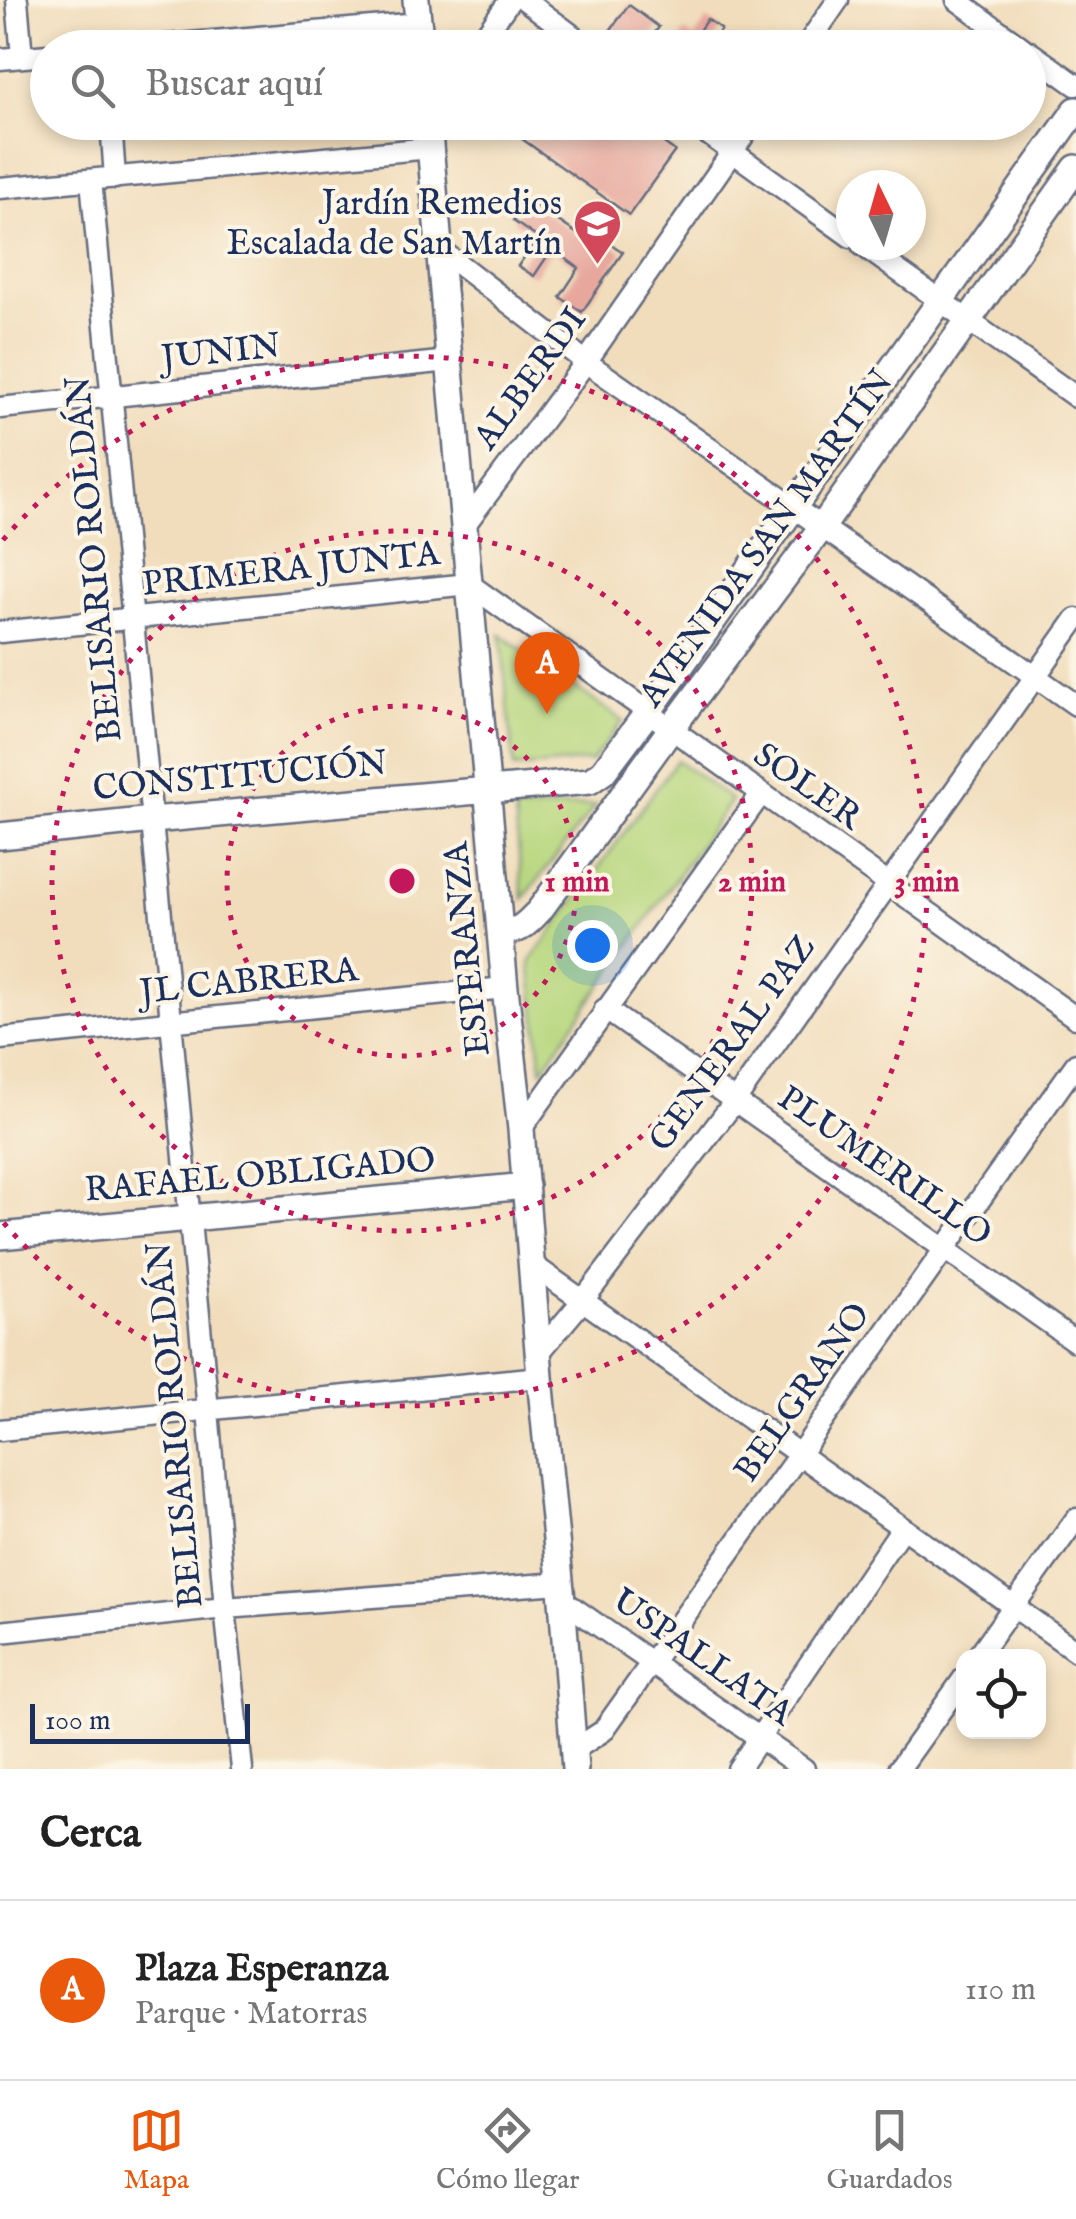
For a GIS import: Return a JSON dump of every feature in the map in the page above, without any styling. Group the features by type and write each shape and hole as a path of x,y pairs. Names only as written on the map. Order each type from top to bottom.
{"main road":[{"name":"AVENIDA SAN MARTÍN","path":"487,790 590,780 603,772 1076,110"},
{"name":"ESPERANZA","path":"430,140 505,988 522,1129 530,1262 575,1760"},
{"name":"AVENIDA SAN MARTÍN","path":"500,931 514,932 524,927 540,911 822,527 1076,168"},
{"name":"CONSTITUCIÓN","path":"0,836 487,790"},
{"name":"RAFAEL OBLIGADO","path":"0,1236 526,1186"}],"street":[{"path":"17,0 22,56"},
{"path":"489,30 510,0"},
{"path":"525,0 565,30"},
{"path":"817,30 838,0"},
{"path":"956,0 999,30"},
{"path":"346,30 418,24"},
{"path":"0,58 30,55"},
{"path":"1046,63 1076,85"},
{"path":"112,140 116,178"},
{"path":"0,188 116,178 393,140"},
{"path":"715,140 836,226"},
{"name":"ALBERDI","path":"464,526 586,362 741,140"},
{"name":"BELISARIO ROLDÁN","path":"91,180 242,1769"},
{"path":"439,250 586,362 1076,705"},
{"path":"884,260 1076,398"},
{"name":"JUNIN","path":"0,408 449,361"},
{"name":"PRIMERA JUNTA","path":"0,632 469,584"},
{"name":"SOLER","path":"469,584 1076,1018"},
{"name":"GENERAL PAZ","path":"539,1365 584,1298 735,1101 1076,619"},
{"path":"522,1129 761,794"},
{"name":"JL CABRERA","path":"0,1039 505,988"},
{"name":"PLUMERILLO","path":"605,1010 1076,1342"},
{"name":"BELGRANO","path":"575,1760 603,1731 652,1664 1076,1064"},
{"path":"530,1262 1076,1652"},
{"path":"0,1430 208,1410 539,1365"},
{"path":"983,1649 1076,1519"},
{"path":"738,1769 902,1528"},
{"path":"0,1632 225,1608 561,1591"},
{"name":"USPALLATA","path":"561,1591 652,1664 804,1769"},
{"path":"899,1769 956,1689"}],"green space":[{"path":"501,635 623,721 592,761 514,768"},
{"path":"677,760 731,800 542,1070 530,962"},
{"path":"596,805 523,899 515,811"}],"building":[{"path":"629,5 659,27 657,30 610,30"},
{"path":"707,19 721,29 720,30 699,30"},
{"path":"523,140 660,140 675,151 629,215"},
{"path":"527,200 594,245 600,237 623,252 582,312 560,297 579,268 552,249 534,276 518,266 538,238 513,221"}],"place":[{"name":"Jardín Remedios Escalada de San Martín","path":"597,266"},
{"name":"Plaza Esperanza","path":"547,714"}]}
